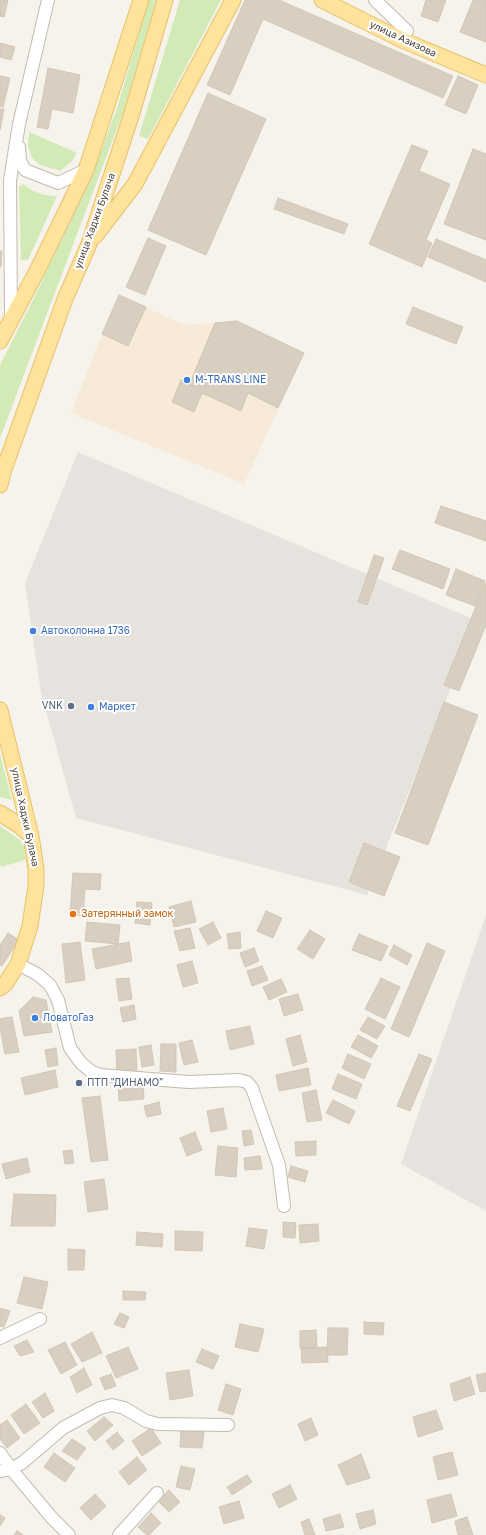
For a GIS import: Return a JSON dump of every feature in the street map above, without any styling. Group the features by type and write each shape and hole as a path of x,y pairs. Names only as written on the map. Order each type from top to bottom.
{"main road":[{"path":"0,341 38,269 86,170 141,0"},
{"name":"улица Хаджи Булача","path":"1,477 65,299 89,244 132,113 165,0"},
{"path":"89,244 136,184 233,0"},
{"name":"улица Азизова","path":"322,0 405,36 486,75"},
{"name":"улица Азизова","path":"405,36 486,67"},
{"path":"111,177 136,184"},
{"name":"улица Хаджи Булача","path":"0,710 31,836 36,869 36,886 30,926 18,964 6,983 0,988"},
{"path":"0,813 20,826 31,836"}],"street":[{"path":"11,321 10,180 19,124 48,0"},
{"name":"улица Азизова","path":"375,0 405,36"},
{"path":"19,124 18,144 20,160 25,170 58,183 86,170"},
{"path":"18,964 37,974 50,986 58,1000 70,1048 81,1063 92,1072 101,1075 189,1082 239,1080 247,1082 252,1088 279,1165 284,1206"},
{"path":"0,1338 40,1319"},
{"path":"5,1470 22,1463 63,1428 100,1408 112,1405 124,1408 146,1421 158,1424 228,1425"},
{"path":"0,1453 5,1470 69,1535"},
{"path":"119,1535 156,1493"}],"shaded area":[{"name":"М-TRANS LINE","path":"119,295 185,325 237,321 304,353 244,484 71,413"},
{"path":"78,452 478,621 367,895 76,818 41,693 25,583"},
{"path":"486,915 486,1211 401,1164"}],"green space":[{"path":"149,0 156,0 124,110 0,438 0,365 36,294 91,178 117,108"},
{"path":"180,0 221,0 148,139 139,136"},
{"path":"29,132 77,153 71,162 60,171 40,165 32,158 28,146"},
{"path":"23,184 33,191 45,195 57,196 28,260 21,260 19,187"},
{"path":"0,754 12,800 0,797"},
{"path":"0,826 20,840 24,847 25,860 1,867"}],"building":[{"path":"0,0 8,0 4,17 0,16"},
{"path":"245,0 279,0 453,76 443,98 263,19 230,95 207,85"},
{"path":"426,0 446,0 438,22 421,16"},
{"path":"473,0 486,0 486,42 460,32"},
{"path":"0,43 15,47 11,60 0,57"},
{"path":"48,68 80,75 73,113 52,109 48,129 37,127"},
{"path":"0,76 10,78 3,107 0,106"},
{"path":"458,76 478,85 466,114 445,105"},
{"path":"208,93 266,119 206,255 148,230"},
{"path":"0,109 4,109 0,130"},
{"path":"412,145 428,151 419,171 450,184 426,240 432,243 422,267 369,244"},
{"path":"473,149 486,154 486,240 444,224"},
{"path":"278,198 348,224 344,234 274,209"},
{"path":"148,238 166,246 145,295 126,287"},
{"path":"436,239 486,260 486,282 428,257"},
{"path":"0,251 2,251 1,267 0,267"},
{"path":"119,295 146,307 128,346 102,334"},
{"path":"413,307 463,327 456,344 406,324"},
{"path":"237,321 304,353 278,408 248,393 241,411 202,393 194,412 172,402 181,380 190,383 215,323"},
{"path":"441,506 486,521 486,541 435,523"},
{"path":"400,550 450,569 443,589 392,569"},
{"path":"374,555 384,558 367,605 358,602"},
{"path":"456,569 485,581 475,606 446,595"},
{"path":"485,584 486,625 459,691 444,685"},
{"path":"444,702 478,715 428,845 395,833"},
{"path":"364,843 400,857 384,896 349,882"},
{"path":"73,873 101,874 100,890 85,889 83,916 70,915"},
{"path":"191,901 196,922 174,927 169,907"},
{"path":"137,902 152,903 150,925 135,923"},
{"path":"266,911 282,918 273,938 257,931"},
{"path":"87,922 120,925 118,944 85,941"},
{"path":"213,922 221,938 208,945 199,929"},
{"path":"190,928 195,948 180,951 174,931"},
{"path":"310,930 325,939 313,959 297,949"},
{"path":"240,932 241,948 229,949 227,934"},
{"path":"8,933 19,940 2,966 0,965 0,945"},
{"path":"359,934 388,946 381,961 352,950"},
{"path":"80,942 85,980 66,983 62,944"},
{"path":"129,942 132,961 96,969 92,949"},
{"path":"427,943 445,951 409,1037 391,1029"},
{"path":"394,945 412,955 407,965 389,955"},
{"path":"254,948 259,961 245,967 240,953"},
{"path":"192,961 198,983 183,987 177,965"},
{"path":"262,966 268,980 252,986 247,971"},
{"path":"129,978 132,999 119,1001 116,979"},
{"path":"381,978 400,987 385,1019 365,1009"},
{"path":"281,979 287,992 269,1000 263,987"},
{"path":"298,994 303,1010 284,1016 279,999"},
{"name":"ЛоватоГаз","path":"33,997 46,1000 52,1032 24,1036 19,1011"},
{"path":"134,1005 136,1019 123,1022 120,1008"},
{"path":"12,1017 19,1052 5,1054 0,1019"},
{"path":"368,1017 385,1026 377,1039 360,1030"},
{"path":"250,1026 254,1044 230,1050 226,1031"},
{"path":"300,1035 307,1062 293,1066 286,1039"},
{"path":"358,1035 378,1046 371,1058 351,1047"},
{"path":"192,1040 198,1062 184,1065 179,1043"},
{"path":"161,1044 176,1044 176,1072 160,1071"},
{"path":"151,1045 154,1065 142,1067 139,1047"},
{"path":"56,1048 58,1065 48,1067 45,1050"},
{"path":"136,1049 137,1074 117,1075 116,1050"},
{"path":"348,1054 371,1064 364,1079 342,1068"},
{"path":"419,1054 432,1059 410,1111 397,1106"},
{"path":"308,1068 311,1085 279,1091 276,1075"},
{"path":"55,1070 58,1087 25,1095 21,1078"},
{"path":"338,1074 362,1084 356,1099 332,1089"},
{"path":"143,1082 144,1099 119,1101 118,1084"},
{"path":"316,1090 322,1120 307,1122 302,1093"},
{"path":"100,1096 108,1160 91,1162 82,1098"},
{"path":"333,1100 355,1111 349,1124 326,1113"},
{"path":"159,1102 161,1114 147,1117 144,1106"},
{"path":"223,1108 227,1129 211,1132 207,1111"},
{"path":"251,1130 254,1144 244,1146 242,1131"},
{"path":"195,1132 202,1150 187,1156 180,1138"},
{"path":"316,1141 316,1155 296,1156 295,1142"},
{"path":"218,1146 238,1148 236,1177 215,1175"},
{"path":"72,1150 74,1163 65,1164 63,1151"},
{"path":"260,1156 262,1169 245,1170 244,1158"},
{"path":"27,1158 30,1172 6,1179 2,1164"},
{"path":"291,1166 308,1171 305,1182 288,1177"},
{"path":"104,1179 108,1209 88,1212 84,1182"},
{"path":"14,1194 56,1195 55,1226 11,1226"},
{"path":"283,1222 296,1223 295,1238 283,1237"},
{"path":"318,1224 319,1241 300,1243 299,1225"},
{"path":"249,1228 267,1230 264,1249 246,1246"},
{"path":"175,1231 203,1232 202,1251 175,1250"},
{"path":"137,1232 163,1234 162,1247 136,1245"},
{"path":"68,1249 85,1250 84,1270 68,1270"},
{"path":"24,1277 48,1282 42,1309 17,1303"},
{"path":"123,1291 146,1292 145,1300 123,1300"},
{"path":"0,1308 10,1311 4,1327 0,1326"},
{"path":"120,1313 129,1317 124,1328 114,1324"},
{"path":"364,1322 384,1323 383,1335 364,1334"},
{"path":"240,1324 264,1329 258,1352 235,1347"},
{"path":"328,1328 348,1328 347,1355 327,1355"},
{"path":"316,1330 317,1347 300,1348 300,1331"},
{"path":"92,1332 102,1353 82,1362 71,1344"},
{"path":"27,1340 34,1352 20,1356 14,1346"},
{"path":"65,1342 77,1365 61,1374 48,1350"},
{"path":"128,1347 138,1369 116,1378 106,1356"},
{"path":"327,1347 328,1362 302,1363 301,1348"},
{"path":"202,1349 219,1356 213,1369 196,1362"},
{"path":"84,1368 92,1385 77,1393 70,1377"},
{"path":"189,1370 193,1396 170,1400 166,1373"},
{"path":"486,1373 486,1391 480,1392 476,1375"},
{"path":"111,1374 116,1386 105,1390 100,1378"},
{"path":"470,1377 475,1394 454,1401 450,1384"},
{"path":"226,1384 241,1389 233,1415 218,1410"},
{"path":"45,1393 54,1411 43,1418 32,1402"},
{"path":"26,1404 40,1423 24,1434 11,1415"},
{"path":"436,1410 443,1429 418,1437 413,1417"},
{"path":"104,1417 113,1425 95,1441 87,1431"},
{"path":"311,1418 318,1435 305,1441 298,1424"},
{"path":"7,1420 20,1438 7,1448 0,1439 0,1425"},
{"path":"151,1428 161,1443 142,1456 132,1441"},
{"path":"181,1430 204,1432 202,1448 180,1447"},
{"path":"117,1432 124,1441 113,1450 106,1441"},
{"path":"72,1439 86,1448 77,1460 62,1451"},
{"path":"452,1452 458,1475 438,1480 433,1457"},
{"path":"54,1453 75,1468 65,1482 44,1467"},
{"path":"361,1454 370,1478 347,1485 338,1465"},
{"path":"137,1457 147,1470 129,1485 119,1472"},
{"path":"181,1466 195,1469 190,1490 176,1487"},
{"path":"247,1475 252,1482 232,1495 227,1487"},
{"path":"290,1485 297,1499 279,1508 272,1494"},
{"path":"169,1490 180,1502 169,1512 158,1501"},
{"path":"95,1494 106,1506 91,1520 80,1508"},
{"path":"451,1494 457,1516 432,1523 427,1500"},
{"path":"239,1501 244,1518 224,1524 219,1507"},
{"path":"373,1510 376,1524 360,1529 356,1514"},
{"path":"151,1513 161,1523 149,1535 147,1535 138,1527"},
{"path":"340,1514 344,1527 326,1531 323,1519"},
{"path":"0,1515 5,1518 0,1526"},
{"path":"467,1517 473,1535 458,1535 455,1521"},
{"path":"309,1519 315,1535 305,1535 301,1522"},
{"path":"17,1531 23,1535 14,1535"}],"place":[{"name":"М-TRANS LINE","path":"187,380"},
{"name":"Автоколонна 1736","path":"33,631"},
{"name":"VNK","path":"71,706"},
{"name":"Маркет","path":"91,707"},
{"name":"Затерянный замок","path":"73,914"},
{"name":"ЛоватоГаз","path":"35,1018"},
{"name":"ПТП \"ДИНАМО\"","path":"79,1083"}]}
